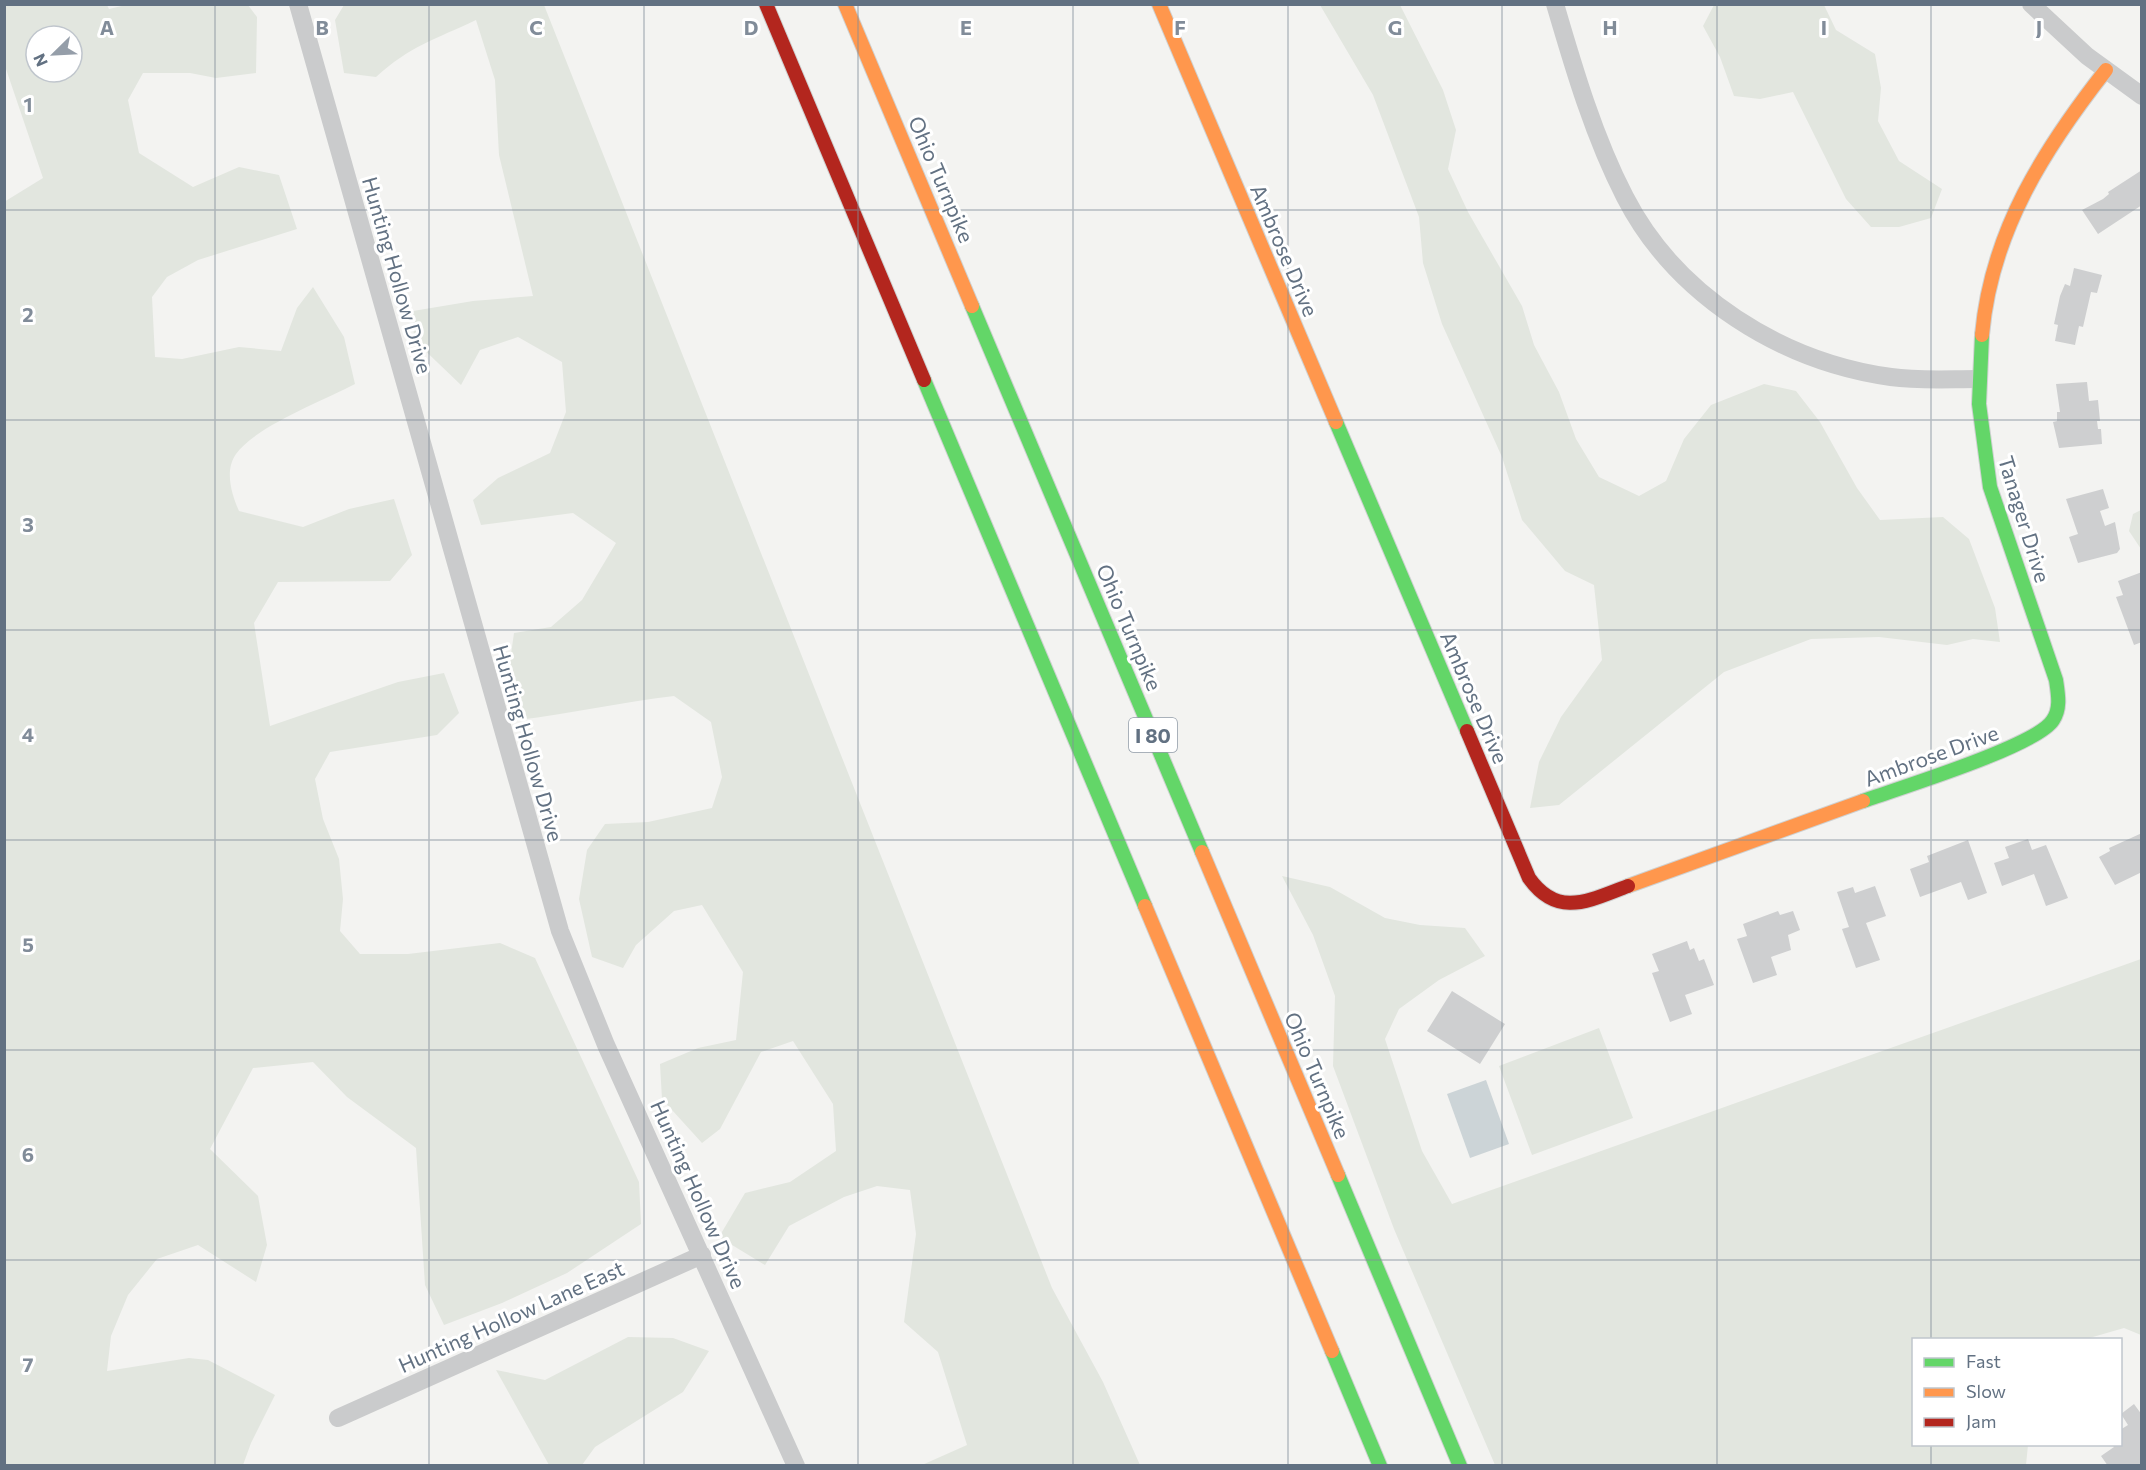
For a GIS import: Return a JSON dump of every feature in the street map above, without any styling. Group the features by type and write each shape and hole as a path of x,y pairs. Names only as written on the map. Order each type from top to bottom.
{"main road":[{"path":"766,4 1380,1466"},
{"name":"Ohio Turnpike","path":"845,4 1460,1466"},
{"name":"Ambrose Drive","path":"1159,4 1529,878 1546,898 1570,904 1593,899 2018,745 2048,729 2055,719"},
{"name":"Tanager Drive","path":"2055,719 2060,695 2056,680 1990,489 1983,450 1977,379 1985,305 1996,258 2013,212 2037,167 2106,70"}],"street":[{"name":"Hunting Hollow Drive","path":"298,4 560,931 606,1045 796,1466"},
{"path":"1555,4 1607,160 1626,199 1648,234 1696,288 1755,330 1819,360 1891,377 1977,379"},
{"path":"2031,4 2106,70 2142,96"},
{"name":"Hunting Hollow Lane East","path":"338,1418 702,1255"}],"shaded area":[{"path":"130,4 248,5 257,17 256,73 216,78 190,73 143,73 128,100 139,153 193,187 239,167 279,175 297,229 198,260 167,277 152,297 155,357 182,359 239,347 281,351 297,308 313,287 344,337 355,384 274,424 236,454 230,468 230,483 236,505 239,511 303,527 349,509 394,499 412,555 390,581 278,582 254,623 270,726 398,682 444,673 459,713 437,735 330,752 315,779 323,819 339,859 343,899 340,931 360,954 408,954 500,943 535,958 639,1182 641,1224 567,1273 502,1303 444,1325 425,1285 416,1148 347,1097 313,1062 253,1068 210,1149 258,1196 267,1245 256,1282 198,1245 157,1259 128,1295 111,1336 107,1371 189,1358 208,1360 275,1395 251,1443 243,1465 5,1465 4,202 43,178 5,66 5,5 107,5 109,9"},
{"path":"344,5 544,5 1052,1288 1103,1382 1140,1465 922,1465 967,1445 938,1352 904,1322 916,1234 910,1190 877,1186 844,1197 789,1226 765,1265 719,1237 745,1193 790,1182 836,1151 833,1104 793,1041 761,1052 720,1129 702,1143 662,1099 660,1064 698,1048 736,1040 743,972 702,905 674,911 636,945 623,968 592,957 579,899 587,850 605,824 648,822 712,808 722,777 711,722 674,696 518,720 507,682 514,633 551,627 582,600 616,543 573,513 481,525 473,500 498,478 550,453 566,412 562,362 518,337 480,350 461,385 414,340 413,311 473,301 533,296 499,155 495,80 476,20 412,50 376,77 344,73 335,20"},
{"path":"1320,5 1400,5 1443,90 1456,130 1448,169 1468,212 1522,306 1534,345 1559,392 1576,439 1599,477 1639,496 1666,481 1684,439 1711,405 1764,384 1796,391 1820,422 1857,488 1880,520 1943,517 1969,539 1995,608 2000,642 1973,639 1947,645 1879,637 1811,639 1724,672 1559,805 1530,808 1539,762 1561,717 1602,660 1594,585 1565,571 1522,520 1502,457 1442,324 1423,263 1419,217 1373,95"},
{"path":"1714,5 1824,5 1836,30 1875,54 1881,88 1878,121 1899,161 1942,189 1931,218 1899,227 1871,227 1846,199 1793,92 1760,99 1734,96 1720,57 1703,26"},
{"path":"2141,510 2141,549 2129,531 2133,514"},
{"path":"1282,876 1330,887 1385,918 1420,925 1465,928 1485,956 1439,980 1399,1009 1385,1039 1422,1151 1452,1204 2141,959 2141,1335 2124,1328 2089,1338 1912,1338 1912,1446 2028,1446 2026,1465 1495,1465 1394,1229 1333,1066 1335,996 1313,935"},
{"path":"1599,1028 1633,1118 1532,1155 1499,1066"},
{"path":"1486,1080 1509,1144 1470,1158 1447,1094"},
{"path":"628,1337 673,1338 709,1351 683,1392 595,1447 582,1465 549,1465 496,1370 545,1380"}],"building":[{"path":"2142,170 2142,205 2098,234 2082,210 2103,199 2109,194 2108,192"},
{"path":"2074,268 2102,275 2097,293 2091,292 2083,327 2079,326 2075,345 2055,341 2058,325 2054,324 2060,296 2065,284 2070,286"},
{"path":"2087,382 2089,401 2098,400 2100,421 2097,421 2098,429 2101,429 2102,444 2059,448 2053,422 2057,421 2057,412 2060,412 2056,384"},
{"path":"2103,489 2109,508 2100,511 2105,526 2115,522 2120,549 2117,553 2078,563 2069,537 2078,534 2066,499"},
{"path":"2142,572 2142,642 2134,645 2116,597 2123,595 2118,581"},
{"path":"2142,833 2142,872 2115,885 2099,857 2110,851 2109,848"},
{"path":"2028,839 2032,850 2046,845 2068,898 2046,906 2034,874 2002,886 1994,863 2009,858 2005,847"},
{"path":"1968,840 1987,893 1968,900 1961,882 1920,897 1910,869 1929,862 1927,856"},
{"path":"1875,886 1886,916 1866,923 1880,960 1856,968 1842,929 1849,927 1837,892 1853,887 1855,893"},
{"path":"1778,911 1780,915 1793,911 1800,930 1788,935 1791,950 1771,957 1777,975 1753,983 1737,939 1747,936 1743,924"},
{"path":"1687,941 1690,950 1694,948 1699,961 1704,959 1714,985 1685,995 1692,1014 1670,1022 1652,973 1659,971 1652,954"},
{"path":"1452,991 1505,1024 1480,1064 1427,1031"},
{"path":"2134,1404 2142,1415 2142,1466 2108,1466 2101,1456 2113,1446 2122,1446 2122,1429 2128,1425 2122,1413"}],"traffic: fast":[{"path":"972,306 1202,852"},
{"path":"1863,801 1966,765 2022,742 2042,730 2053,720 2057,711 2056,680 1990,487 1979,404 1982,335"},
{"path":"924,380 1145,906"},
{"path":"1336,422 1467,731"},
{"path":"1338,1175 1460,1466"},
{"path":"1332,1351 1380,1466"}],"traffic: slow":[{"path":"845,4 972,306"},
{"path":"1159,4 1336,422"},
{"path":"1982,335 1987,297 1996,261 2024,194 2062,130 2106,70"},
{"path":"1628,886 1863,801"},
{"path":"1202,852 1338,1175"},
{"path":"1145,906 1332,1351"}],"traffic: jam":[{"path":"766,4 924,380"},
{"path":"1467,731 1529,878 1540,891 1551,899 1575,903 1628,886"}]}
